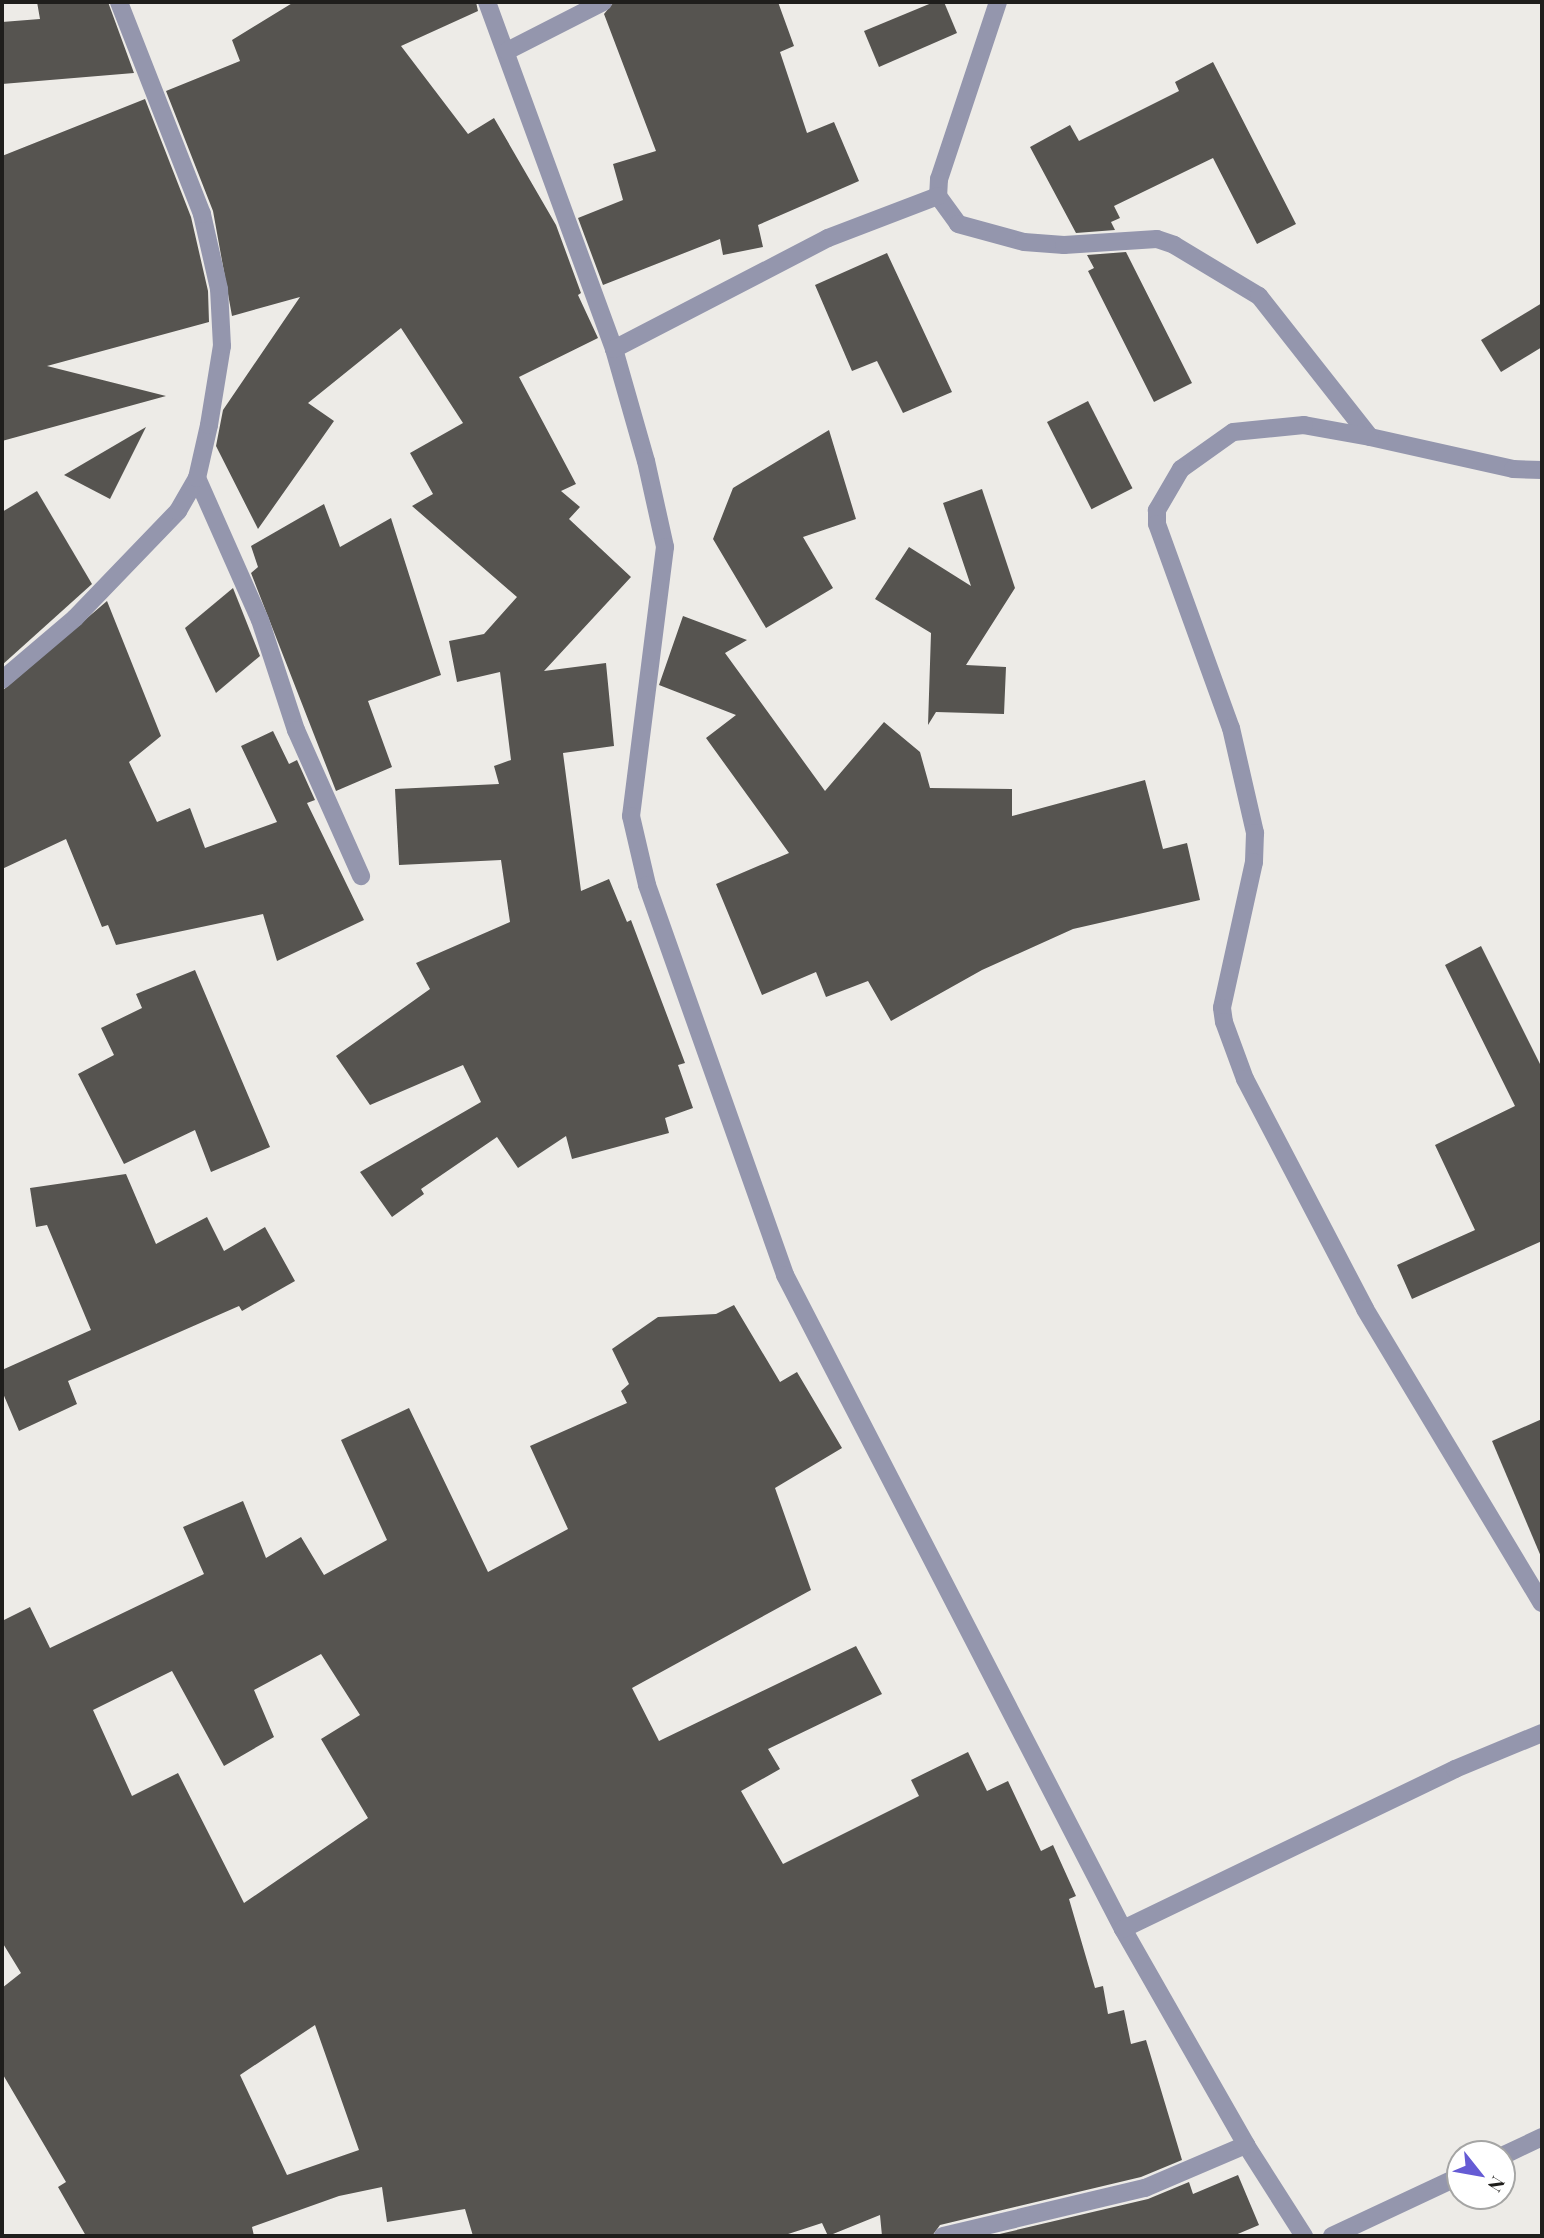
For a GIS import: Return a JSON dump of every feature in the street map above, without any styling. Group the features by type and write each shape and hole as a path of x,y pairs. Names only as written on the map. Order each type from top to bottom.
{"street":[{"path":"2,680 75,618 178,511 197,478 222,346 219,289 202,214 119,2"},
{"path":"487,2 614,349 665,547 631,816 647,885 785,1275 1123,1929 1246,2145 1304,2236"},
{"path":"507,51 603,2"},
{"path":"998,2 939,179 938,197 958,224 1001,238 1064,245 1157,239 1174,245 1259,296 1370,437"},
{"path":"614,349 828,238 938,197"},
{"path":"1542,470 1513,470 1370,437 1304,425 1233,432 1181,469 1157,510 1157,524 1231,728 1255,833 1252,876 1223,1008 1224,1021 1245,1079 1365,1309 1542,1603"},
{"path":"197,478 260,620 296,730 361,876"},
{"path":"1123,1929 1455,1769 1542,1733"},
{"path":"1516,2149 1542,2137"},
{"path":"943,2236 1145,2188 1246,2145"},
{"path":"1332,2236 1446,2183"}],"building":[{"path":"37,2 108,2 134,73 2,84 2,22 40,19"},
{"path":"294,2 476,2 478,11 401,46 468,134 494,118 556,225 581,293 578,295 598,338 519,377 576,484 561,491 580,507 569,519 631,577 544,671 606,663 614,746 563,753 581,891 609,879 627,922 631,920 685,1063 678,1065 693,1108 665,1118 669,1133 572,1159 566,1136 518,1168 497,1137 421,1189 424,1194 392,1217 360,1172 481,1102 463,1065 370,1105 336,1056 430,989 416,963 510,922 501,860 399,865 395,789 499,784 494,766 511,760 500,672 457,682 449,641 484,634 517,597 412,506 433,494 410,453 463,423 401,328 308,403 334,421 258,529 216,446 223,410 300,297 232,316 213,211 166,91 240,61 232,40"},
{"path":"614,2 778,2 794,46 780,52 807,133 834,122 859,181 758,225 763,247 723,255 720,239 603,285 578,218 623,200 613,164 656,151 604,14"},
{"path":"934,2 944,2 957,33 879,67 864,31"},
{"path":"1213,62 1296,224 1257,244 1213,158 1114,206 1120,218 1111,222 1115,230 1076,233 1030,147 1070,125 1079,141 1179,91 1175,82"},
{"path":"145,99 191,217 208,291 209,322 47,366 166,396 2,441 2,156"},
{"path":"1126,252 1192,383 1154,402 1088,271 1094,268 1087,255"},
{"path":"887,253 952,392 903,413 877,361 852,371 815,285"},
{"path":"1542,303 1542,347 1501,372 1481,340"},
{"path":"1088,401 1132,488 1092,509 1047,422"},
{"path":"146,427 110,499 64,475"},
{"path":"829,430 856,519 803,537 833,588 766,628 713,539 733,488"},
{"path":"982,489 1015,588 966,665 1006,667 1004,714 936,712 928,725 931,633 875,599 909,547 971,586 943,503"},
{"path":"37,491 92,584 2,665 2,512"},
{"path":"324,504 340,547 391,518 441,675 368,701 392,767 336,791 251,573 258,567 251,546"},
{"path":"233,588 260,656 216,693 185,628"},
{"path":"107,601 161,736 129,762 157,822 190,808 205,848 277,822 241,746 273,731 289,764 297,760 315,800 307,803 364,920 277,961 263,914 116,945 108,925 102,927 66,839 2,869 2,691"},
{"path":"683,616 747,640 725,653 825,791 884,722 920,752 930,788 1012,789 1012,816 1145,780 1163,849 1187,843 1200,900 1073,929 982,970 891,1021 868,981 826,997 816,972 762,995 716,884 789,853 706,738 736,715 659,685"},
{"path":"1481,946 1542,1068 1542,1241 1412,1299 1397,1265 1475,1230 1435,1145 1515,1106 1445,965"},
{"path":"195,970 270,1147 211,1172 195,1130 124,1164 78,1074 114,1055 101,1028 142,1008 136,994"},
{"path":"126,1174 156,1244 207,1217 224,1251 265,1227 295,1281 242,1311 239,1306 68,1381 77,1404 19,1431 2,1391 2,1370 91,1330 47,1225 36,1227 30,1188"},
{"path":"734,1305 780,1382 797,1372 842,1448 775,1488 811,1590 632,1688 659,1741 856,1646 882,1694 768,1749 780,1769 741,1791 783,1864 919,1796 911,1780 968,1752 987,1791 1008,1781 1041,1851 1053,1845 1076,1896 1069,1899 1095,1988 1103,1986 1108,2014 1124,2010 1131,2044 1146,2040 1182,2160 1141,2177 940,2225 932,2236 882,2236 880,2215 828,2236 822,2223 782,2236 473,2236 465,2209 387,2222 382,2187 339,2196 252,2227 254,2236 86,2236 58,2187 66,2182 2,2073 2,1988 21,1973 2,1942 2,1621 30,1607 50,1648 204,1574 183,1527 243,1501 266,1558 301,1537 324,1575 387,1540 341,1440 409,1408 488,1572 568,1529 530,1446 627,1403 621,1391 629,1384 612,1349 658,1317 716,1314","holes":["321,1654 360,1715 321,1739 368,1818 244,1903 178,1773 132,1796 93,1710 172,1671 224,1766 274,1737 254,1690","315,2025 359,2150 287,2175 240,2075"]},
{"path":"1542,1419 1542,1559 1492,1441"},
{"path":"1238,2175 1259,2225 1233,2236 991,2236 1148,2199 1189,2182 1193,2194"}]}
